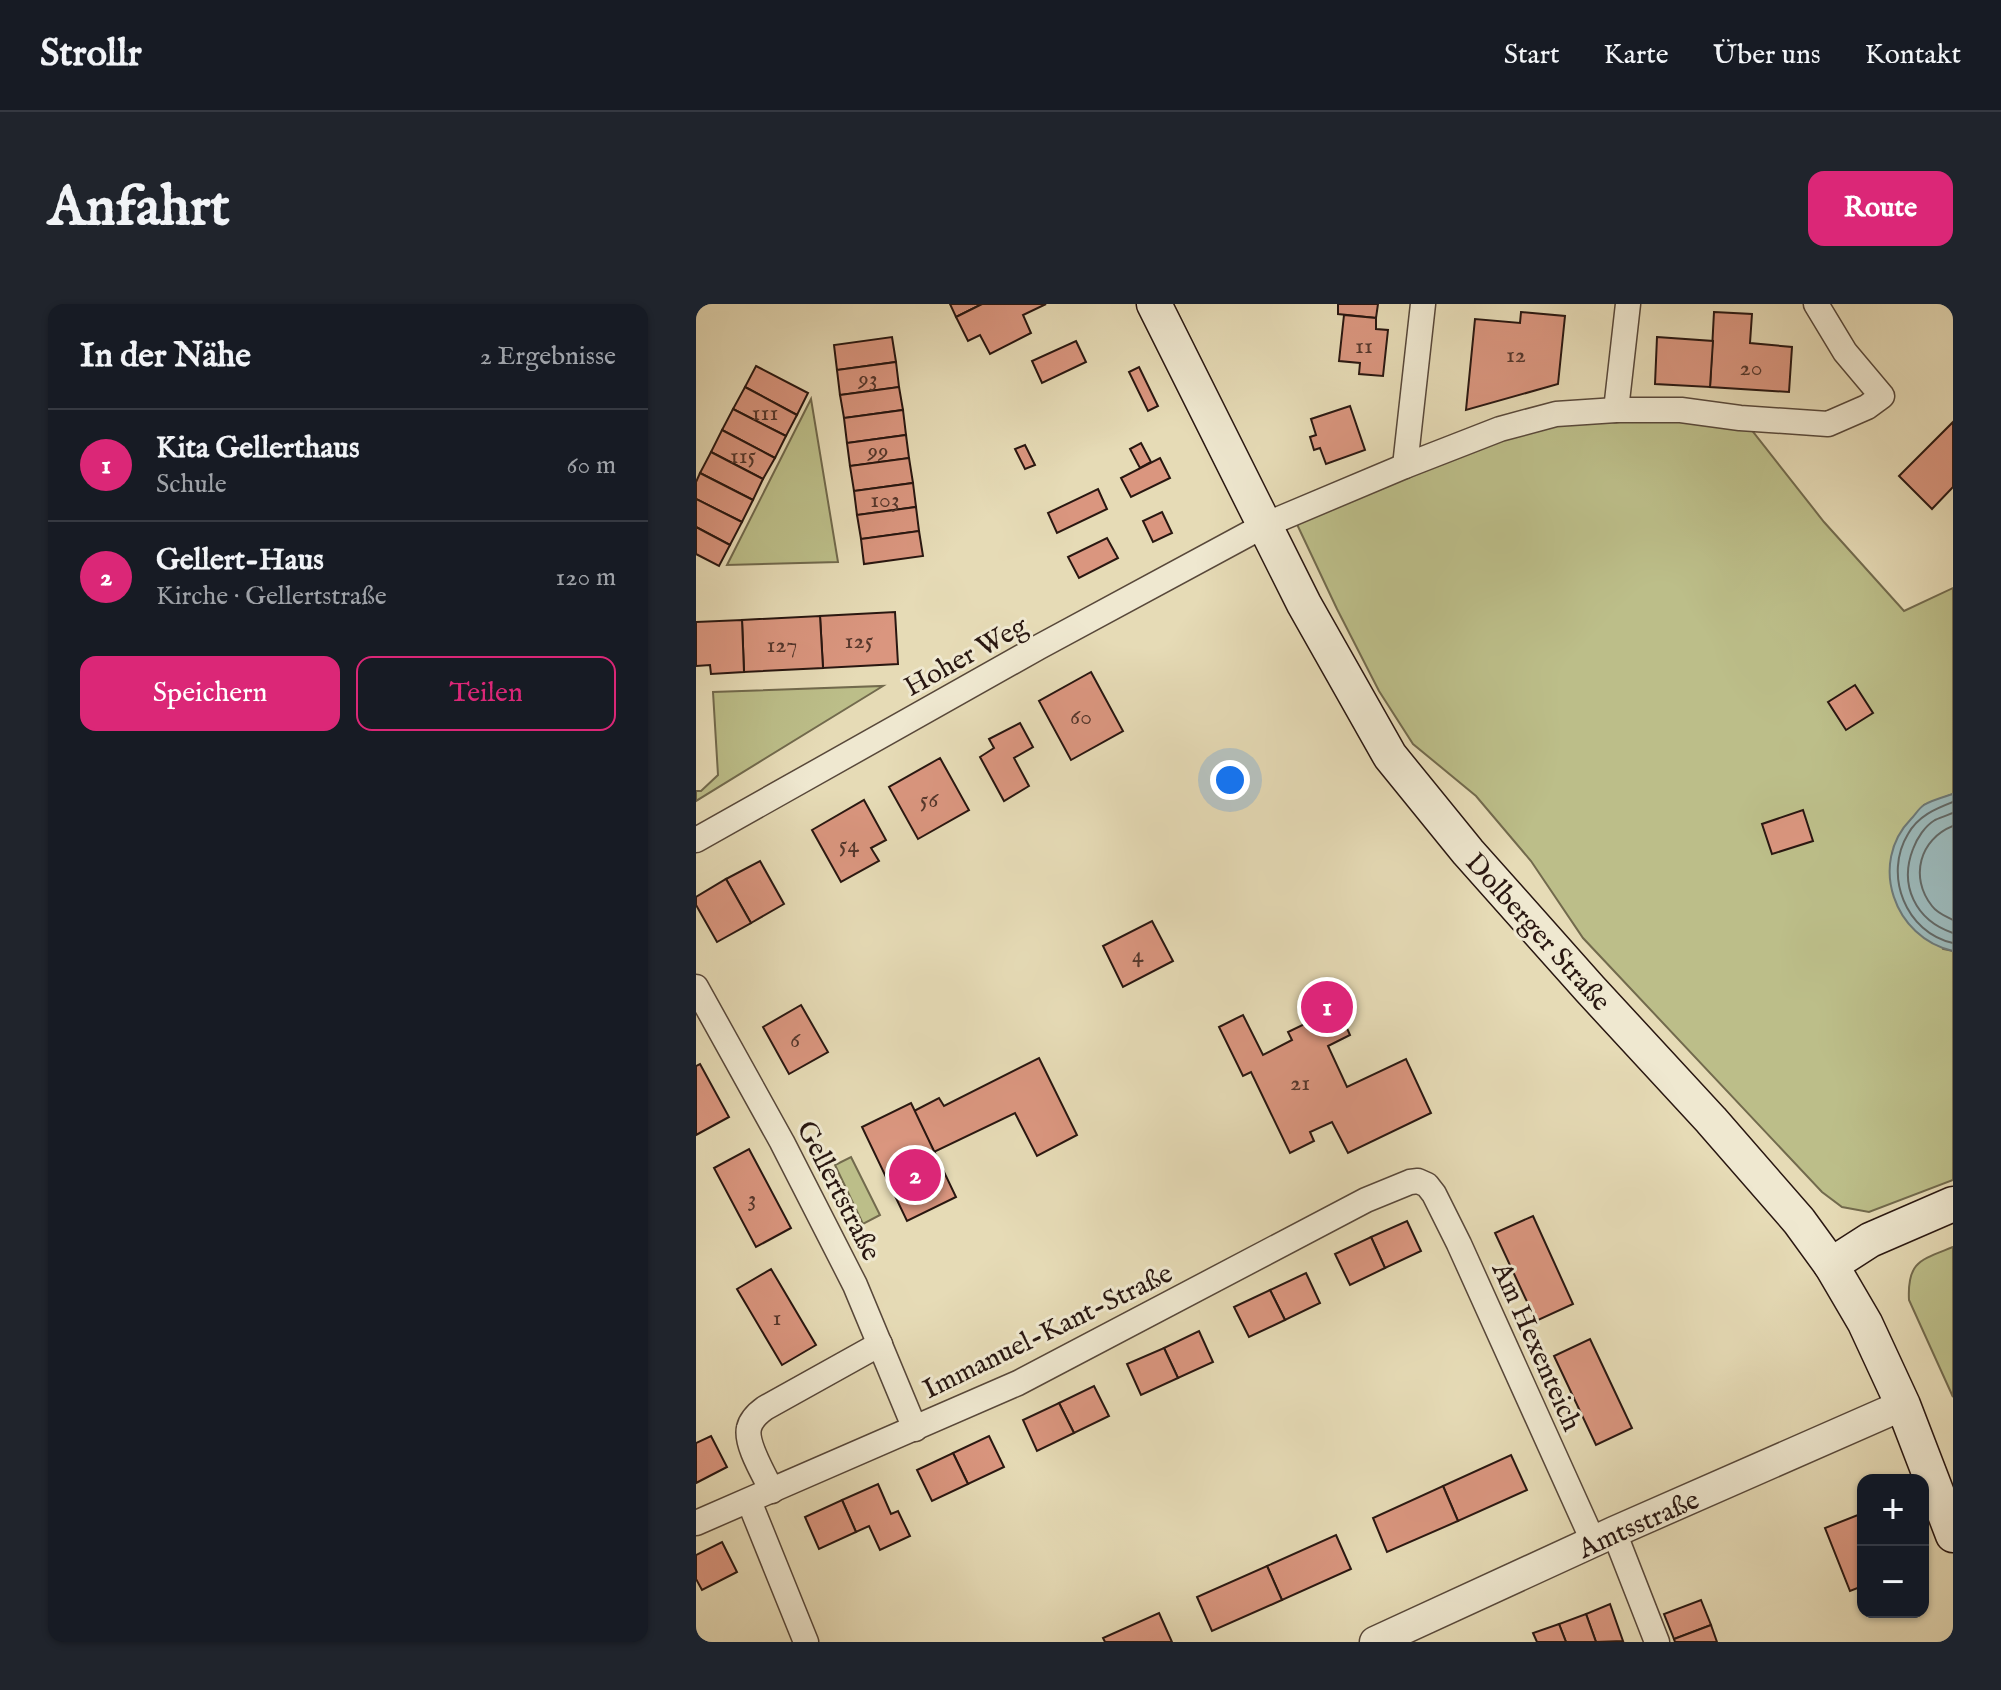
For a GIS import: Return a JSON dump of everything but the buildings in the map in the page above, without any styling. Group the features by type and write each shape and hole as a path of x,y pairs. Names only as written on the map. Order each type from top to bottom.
{"main road":[{"name":"Dolberger Straße","path":"1154,304 1304,604 1390,756 1468,852 1799,1221 1831,1265 1865,1323 1903,1405 1953,1535"},
{"path":"1831,1265 1870,1240 1953,1204"}],"street":[{"path":"1405,466 1423,304"},
{"path":"1616,410 1628,304"},
{"name":"Hoher Weg","path":"696,840 1265,525 1500,429 1556,414 1616,410 1681,410 1828,424 1867,407 1882,396 1845,352 1816,304"},
{"name":"Gellertstraße","path":"696,987 782,1142 855,1285 915,1429"},
{"name":"Immanuel-Kant-Straße","path":"696,1523 1018,1383 1366,1200 1418,1181"},
{"name":"Am Hexenteich","path":"1418,1181 1427,1185 1434,1194 1657,1642"},
{"path":"772,1491 750,1444 748,1430 753,1419 765,1408 880,1344"},
{"name":"Amtsstraße","path":"1375,1642 1420,1633 1604,1537 1903,1405"},
{"path":"749,1501 806,1642"}],"green space":[{"path":"811,399 838,562 727,565"},
{"path":"1669,412 1750,428 1824,522 1904,611 1953,588 1953,794 1924,805 1943,949 1953,951 1953,1180 1869,1212 1842,1207 1822,1192 1583,938 1531,861 1476,796 1413,744 1379,691 1294,518 1502,436 1573,418"},
{"path":"883,686 696,801 696,791 701,791 718,775 713,692"},
{"path":"851,1157 880,1215 863,1224 835,1165"},
{"path":"1953,1247 1953,1397 1909,1300 1909,1287 1918,1264"}],"water":[{"path":"1953,794 1953,951 1932,943 1902,915 1890,877 1891,856 1898,837 1911,819 1924,805"}],"place":[{"name":"Kita Gellerthaus","path":"1327,1007"},
{"name":"Gellert-Haus","path":"915,1175"}]}
